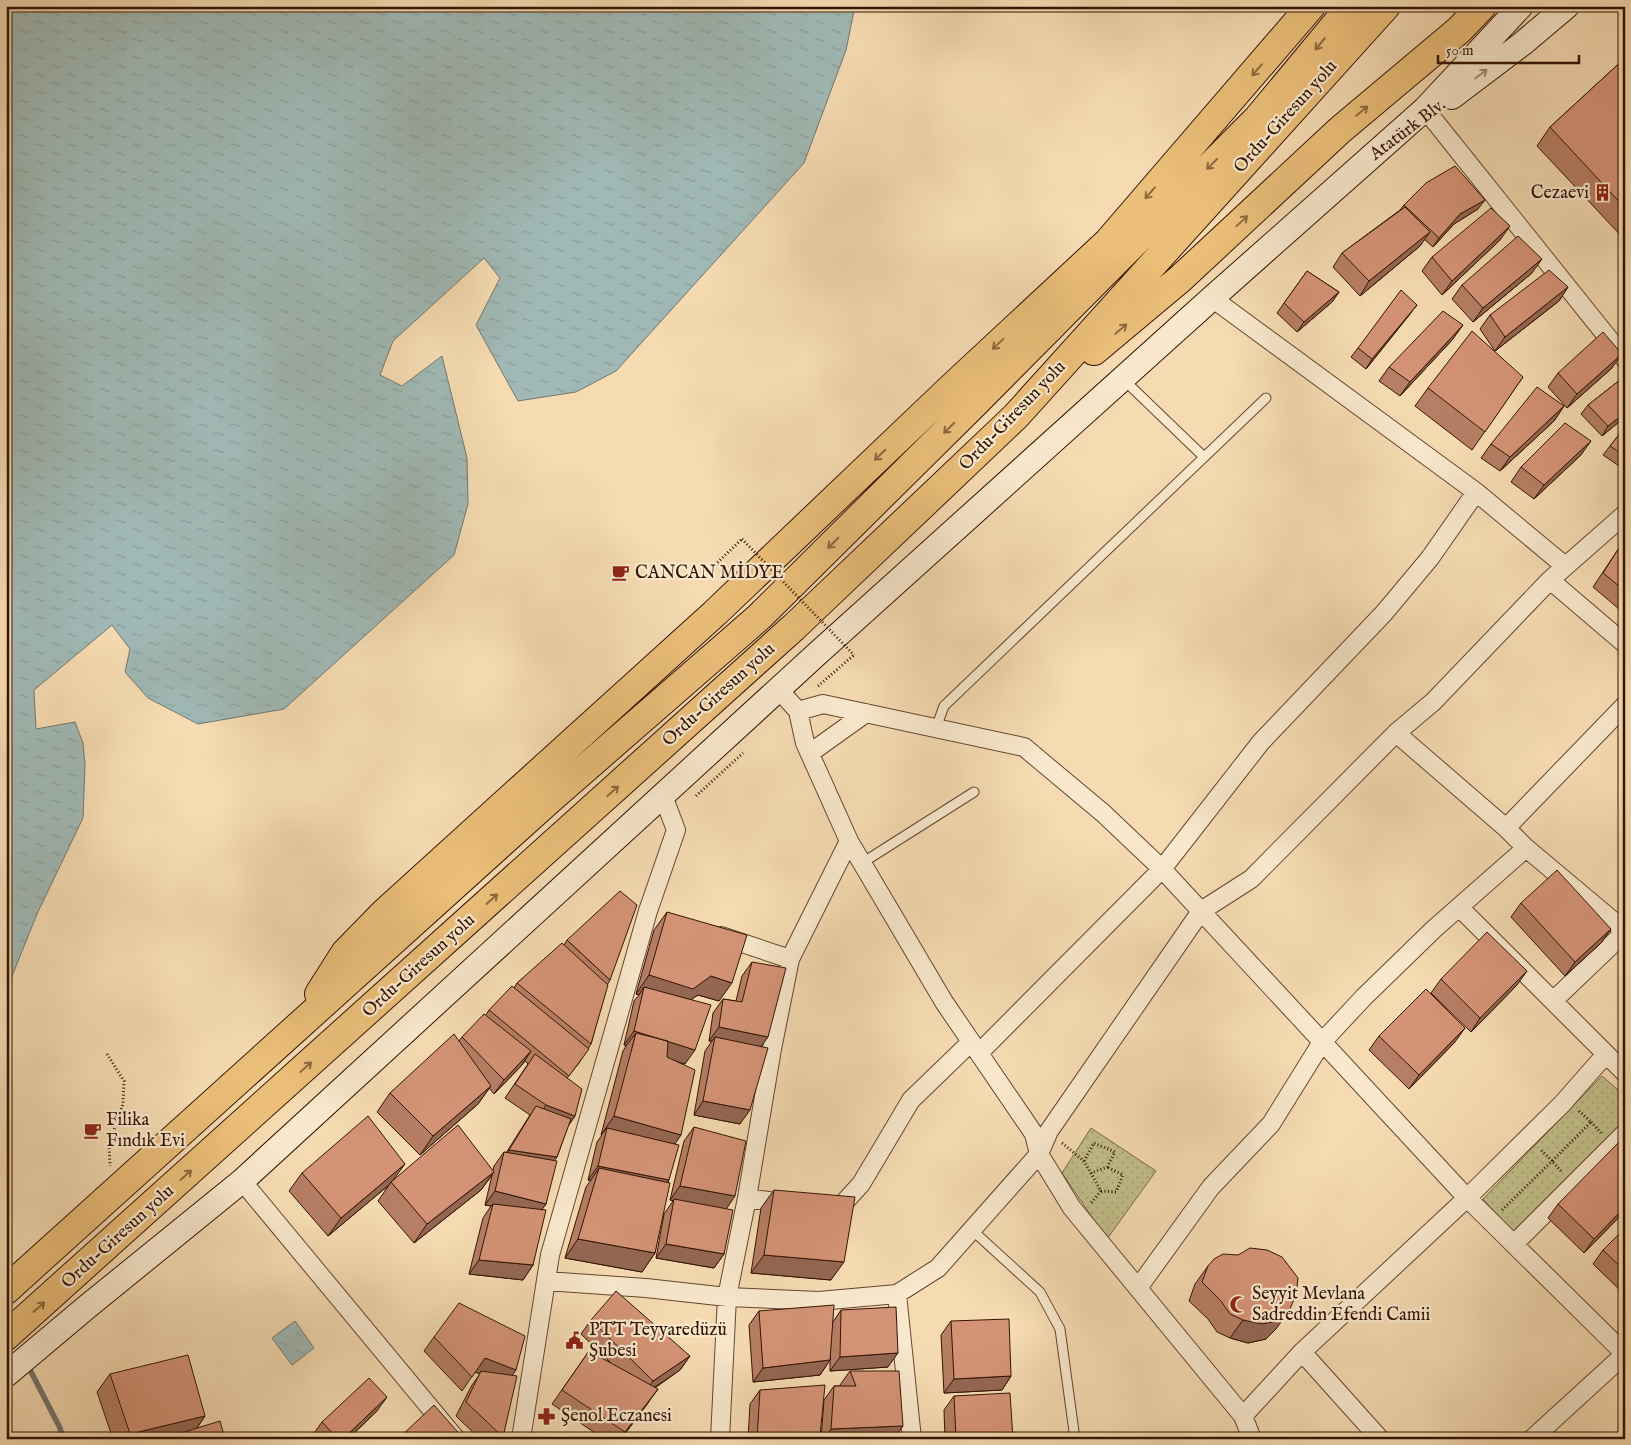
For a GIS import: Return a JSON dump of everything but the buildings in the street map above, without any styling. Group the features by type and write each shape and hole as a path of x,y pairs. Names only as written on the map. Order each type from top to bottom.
{"highway":[{"path":"974,404 1108,242 1312,6"},
{"name":"Ordu-Giresun yolu","path":"6,1290 549,800 759,616 974,404 1258,118 1351,6"},
{"name":"Ordu-Giresun yolu","path":"6,1336 794,627 1016,416 1386,6"},
{"path":"1016,416 1180,279 1340,130 1459,30 1482,6"},
{"path":"300,1024 345,953 385,912 715,614 951,388 1108,242"}],"street":[{"name":"Atatürk Blv.","path":"1358,167 1425,109 1521,6"},
{"name":"Atatürk Blv.","path":"1358,167 1522,44 1567,6"},
{"path":"1429,114 1625,359"},
{"path":"6,1376 88,1306 242,1181 662,796 790,703 1122,379 1358,167"},
{"path":"1212,298 1476,492 1565,566"},
{"path":"747,1198 811,1206 840,1207 861,1184 911,1100 975,1047 1162,869 1261,742 1384,613 1430,558 1476,492"},
{"path":"546,1281 646,1288 727,1297 818,1301 897,1294 938,1268 1039,1154 1049,1131 1201,911 1251,880 1396,733 1433,702 1550,580 1625,514"},
{"path":"1550,580 1625,644"},
{"path":"790,703 823,704 1024,747 1103,813 1162,869 1467,1198 1625,1354 1532,1439"},
{"path":"790,703 805,743 849,841 944,1002 1034,1134 1039,1154 1072,1208 1244,1416 1252,1439"},
{"path":"1506,828 1625,705"},
{"path":"810,753 866,713"},
{"path":"1396,733 1506,828 1526,848 1625,932 1553,1000"},
{"path":"521,1439 550,1256 648,911 676,830 662,796"},
{"path":"720,1439 727,1297 747,1198 790,958 849,841"},
{"path":"1138,1288 1211,1187 1271,1124 1322,1042 1364,997 1459,907 1526,848"},
{"path":"1459,907 1625,1073"},
{"path":"648,911 667,918"},
{"path":"705,930 790,958"},
{"path":"1244,1416 1302,1352 1467,1198 1567,1099 1606,1054"},
{"path":"1514,1244 1625,1133"},
{"path":"242,1181 456,1439"},
{"path":"897,1294 912,1439"},
{"path":"1302,1352 1380,1439"}],"lane":[{"path":"1122,379 1204,457"},
{"path":"936,728 944,706 1266,398"},
{"path":"862,863 974,792"},
{"path":"972,1230 1040,1292 1060,1329 1075,1439"}],"path":[{"path":"719,565 717,563 742,539 854,656 790,703"},
{"path":"696,796 745,751"},
{"path":"107,1054 124,1082 123,1104 109,1144 110,1169"},
{"path":"1491,1221 1591,1122 1567,1099"},
{"path":"1049,1131 1084,1161 1101,1191"},
{"path":"1529,1137 1552,1161"},
{"path":"1084,1161 1094,1143 1115,1152 1107,1167 1091,1173"},
{"path":"1101,1191 1116,1192 1123,1175 1107,1167"},
{"path":"1079,1217 1101,1191"}],"shaded area":[{"path":"1602,1076 1625,1096 1625,1125 1515,1234 1483,1199"},
{"path":"1091,1128 1156,1171 1107,1239 1062,1173"}],"water":[{"path":"6,6 855,6 846,50 804,163 616,371 576,392 518,401 476,325 500,278 484,258 393,341 380,375 402,386 442,356 467,458 468,504 454,555 284,709 198,724 148,698 125,672 130,649 112,625 34,690 36,729 75,722 83,743 85,765 83,818 37,914 6,991"},
{"path":"295,1321 314,1348 292,1365 272,1338"}],"waterway":[{"path":"27,1364 60,1428 63,1439"}],"place":[{"name":"Cezaevi","path":"1603,193"},
{"name":"CANCAN MİDYE","path":"621,573"},
{"name":"Filika Fındık Evi","path":"92,1130"},
{"name":"Seyyit Mevlana Sadreddin Efendi Camii","path":"1238,1304"},
{"name":"PTT Teyyaredüzü Şubesi","path":"575,1340"},
{"name":"Şenol Eczanesi","path":"547,1416"}]}
